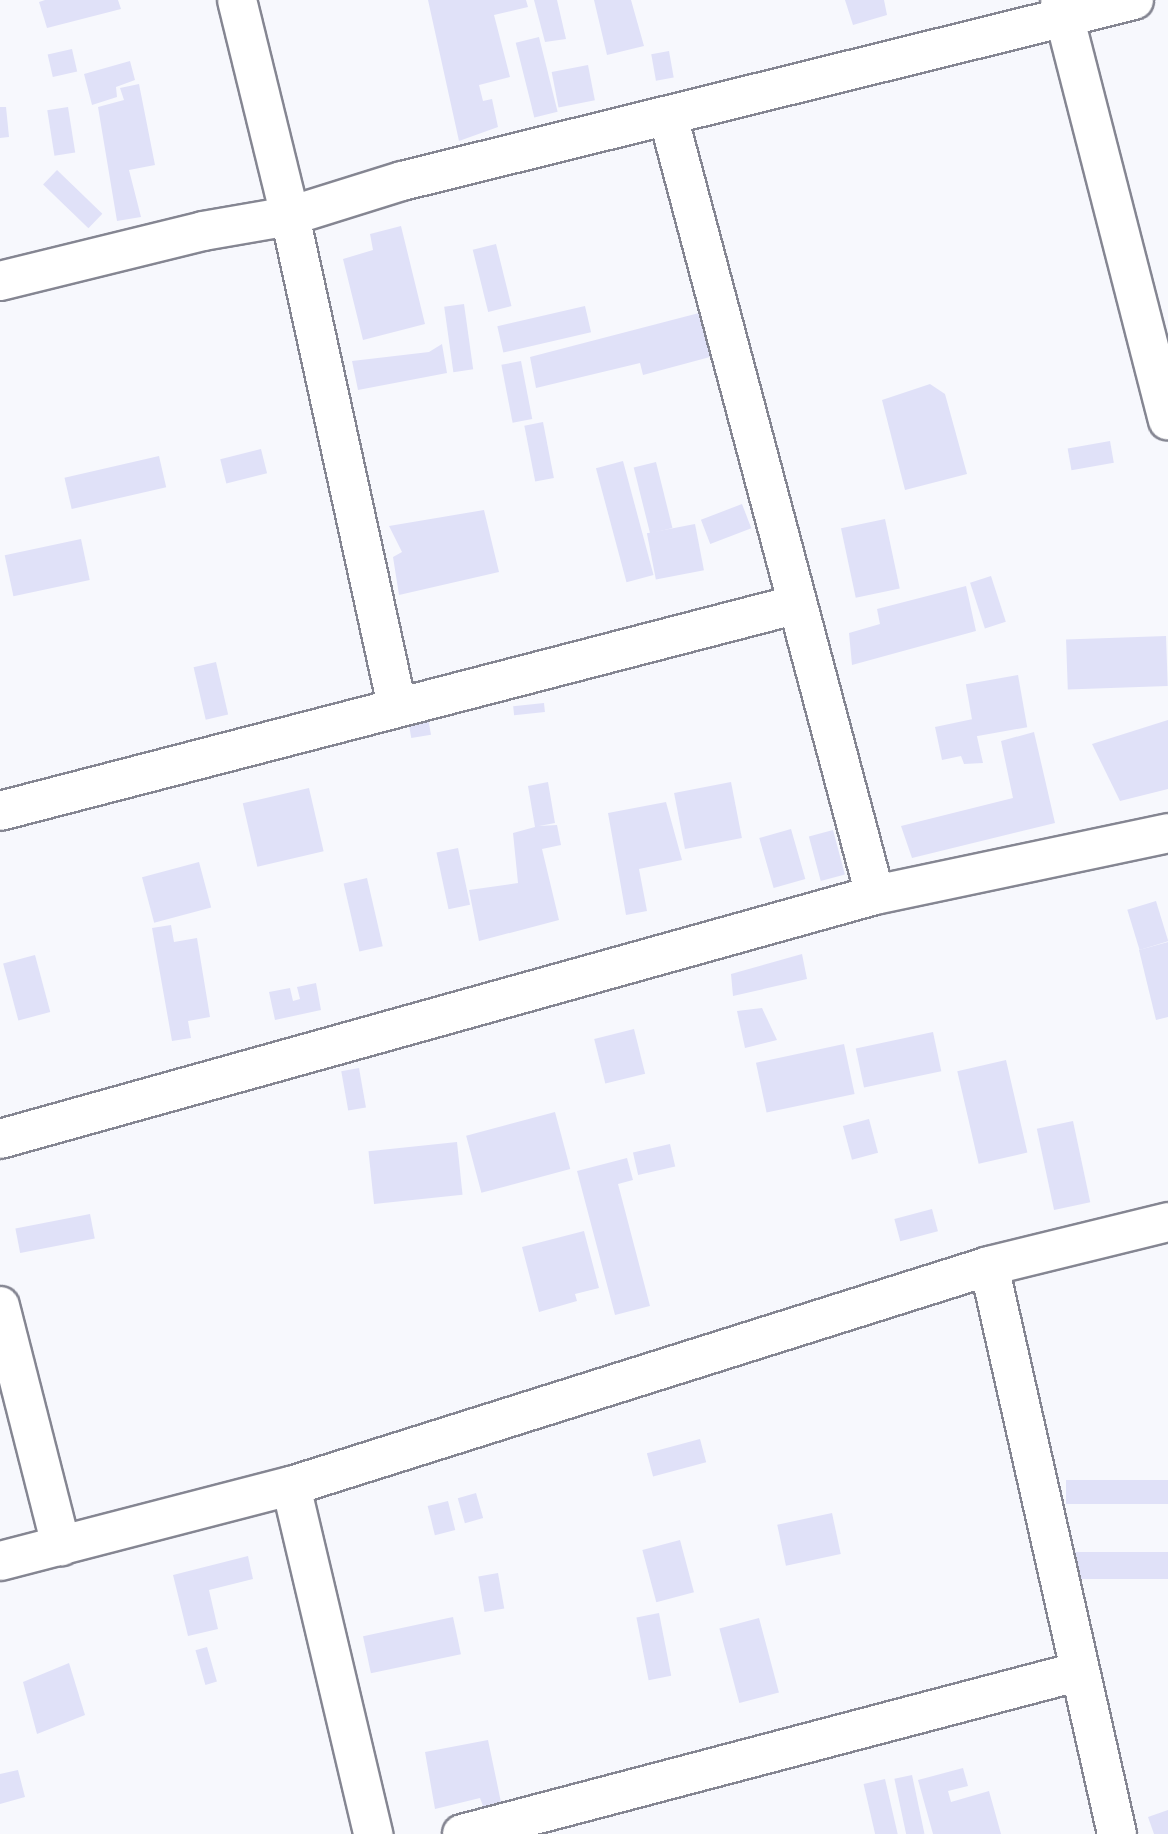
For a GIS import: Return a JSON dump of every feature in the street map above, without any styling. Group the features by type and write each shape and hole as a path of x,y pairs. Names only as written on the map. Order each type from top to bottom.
{"street":[{"path":"237,0 290,216 397,706"},
{"path":"0,281 203,230 290,216 402,181 668,116 1062,9 1134,0"},
{"path":"1062,9 1168,421"},
{"path":"668,116 875,895"},
{"path":"0,811 798,604"},
{"path":"0,1139 875,895 1168,833"},
{"path":"0,1561 291,1486 989,1266 1168,1222"},
{"path":"989,1266 1077,1672 1117,1834"},
{"path":"0,1306 61,1546"},
{"path":"291,1486 373,1834"},
{"path":"462,1834 1077,1672"}],"building":[{"path":"118,0 121,9 47,28 39,2"},
{"path":"428,0 526,0 528,7 494,15 510,77 479,85 483,101 492,99 498,127 459,141"},
{"path":"534,0 557,0 566,39 545,42"},
{"path":"594,0 631,0 644,46 607,55"},
{"path":"845,0 884,0 887,15 853,25"},
{"path":"539,37 558,112 534,118 516,43"},
{"path":"72,49 77,71 53,77 48,55"},
{"path":"669,51 674,78 656,81 651,54"},
{"path":"130,61 135,80 116,87 117,97 92,105 84,74"},
{"path":"588,65 595,100 559,107 552,72"},
{"path":"139,84 155,165 129,170 141,217 117,221 98,107 124,100 120,88"},
{"path":"0,107 6,107 9,137 0,138"},
{"path":"68,107 75,152 54,156 47,110"},
{"path":"57,170 102,214 88,228 43,184"},
{"path":"401,226 425,324 363,340 343,259 373,250 370,234"},
{"path":"496,244 511,306 488,312 473,250"},
{"path":"464,304 473,369 453,372 444,307"},
{"path":"585,306 591,332 503,353 497,326"},
{"path":"699,313 710,357 643,375 640,363 536,388 530,357"},
{"path":"442,344 447,373 358,390 352,361 429,352"},
{"path":"521,361 532,419 513,423 501,365"},
{"path":"930,384 945,394 967,474 905,490 882,400"},
{"path":"543,422 554,478 535,482 524,426"},
{"path":"1110,441 1114,463 1071,470 1068,448"},
{"path":"261,449 267,473 226,483 220,459"},
{"path":"159,456 166,487 72,509 64,478"},
{"path":"623,461 654,575 626,582 596,468"},
{"path":"656,462 672,528 650,534 634,468"},
{"path":"742,504 751,528 710,544 701,520"},
{"path":"484,510 499,572 399,595 393,557 402,552 389,526"},
{"path":"885,519 900,588 856,598 841,528"},
{"path":"695,524 704,570 656,579 647,533"},
{"path":"81,539 90,580 13,596 5,555"},
{"path":"991,576 1006,622 985,628 970,583"},
{"path":"966,586 976,631 852,665 849,633 880,624 877,609"},
{"path":"1166,636 1168,686 1068,689 1066,639"},
{"path":"216,662 228,715 206,720 194,667"},
{"path":"1018,675 1027,727 975,736 966,684"},
{"path":"544,703 545,712 514,715 513,706"},
{"path":"427,712 431,735 411,738 407,715"},
{"path":"973,719 983,763 964,764 961,756 942,760 935,727"},
{"path":"1168,720 1168,789 1120,801 1092,744"},
{"path":"1034,732 1055,823 912,858 901,826 1013,798 1001,741"},
{"path":"548,782 555,823 539,826 557,825 561,845 542,849 559,920 479,941 469,890 518,883 513,833 535,827 528,786"},
{"path":"731,782 742,838 685,849 674,793"},
{"path":"309,788 324,851 257,867 243,803"},
{"path":"666,802 682,860 639,869 647,911 626,915 608,813"},
{"path":"791,829 805,879 774,888 759,838"},
{"path":"833,830 845,874 821,881 809,836"},
{"path":"458,848 470,905 449,909 436,853"},
{"path":"199,862 211,907 154,923 142,877"},
{"path":"367,878 383,946 359,952 344,883"},
{"path":"1156,901 1168,941 1140,950 1127,910"},
{"path":"171,925 174,942 197,938 210,1017 188,1021 191,1038 172,1041 152,928"},
{"path":"1168,942 1168,1017 1156,1020 1139,950"},
{"path":"802,954 807,979 733,996 731,974"},
{"path":"35,955 50,1012 18,1021 3,964"},
{"path":"316,983 321,1010 275,1020 269,992 290,988 293,1001 300,999 297,987"},
{"path":"762,1008 777,1040 745,1048 737,1011"},
{"path":"634,1029 645,1074 605,1084 594,1039"},
{"path":"933,1032 941,1071 864,1088 856,1048"},
{"path":"844,1044 855,1094 767,1113 756,1063"},
{"path":"1006,1060 1027,1153 979,1164 957,1071"},
{"path":"359,1068 366,1107 348,1111 341,1071"},
{"path":"555,1112 570,1169 481,1193 466,1136"},
{"path":"869,1119 878,1153 852,1160 843,1126"},
{"path":"1073,1121 1090,1202 1054,1210 1037,1129"},
{"path":"457,1142 463,1195 374,1204 368,1151"},
{"path":"670,1144 675,1166 638,1175 633,1153"},
{"path":"627,1158 633,1180 618,1184 650,1306 615,1315 577,1171"},
{"path":"932,1209 938,1231 900,1241 894,1219"},
{"path":"90,1214 95,1239 20,1253 15,1229"},
{"path":"584,1231 599,1288 575,1294 577,1301 539,1312 522,1247"},
{"path":"700,1439 706,1462 653,1476 647,1453"},
{"path":"1066,1480 1168,1480 1168,1504 1066,1504"},
{"path":"476,1493 483,1518 465,1523 458,1498"},
{"path":"448,1501 455,1530 435,1535 428,1506"},
{"path":"832,1513 841,1554 786,1566 777,1525"},
{"path":"680,1540 694,1592 656,1602 642,1550"},
{"path":"1074,1552 1168,1552 1168,1579 1074,1579"},
{"path":"248,1556 253,1579 209,1590 218,1629 188,1636 173,1575"},
{"path":"498,1573 504,1608 485,1612 478,1576"},
{"path":"659,1613 671,1676 649,1680 636,1617"},
{"path":"453,1617 461,1654 371,1673 363,1636"},
{"path":"759,1618 779,1692 739,1703 719,1629"},
{"path":"207,1647 217,1682 205,1685 195,1650"},
{"path":"69,1663 85,1715 37,1734 23,1682"},
{"path":"488,1740 502,1807 485,1811 480,1798 435,1809 425,1752"},
{"path":"963,1768 968,1786 948,1791 951,1802 989,1791 1001,1834 933,1834 918,1780"},
{"path":"18,1770 25,1797 0,1804 0,1774"},
{"path":"912,1775 924,1834 906,1834 894,1779"},
{"path":"885,1779 898,1834 875,1834 864,1784"},
{"path":"1168,1810 1168,1834 1154,1834 1148,1817"}]}
